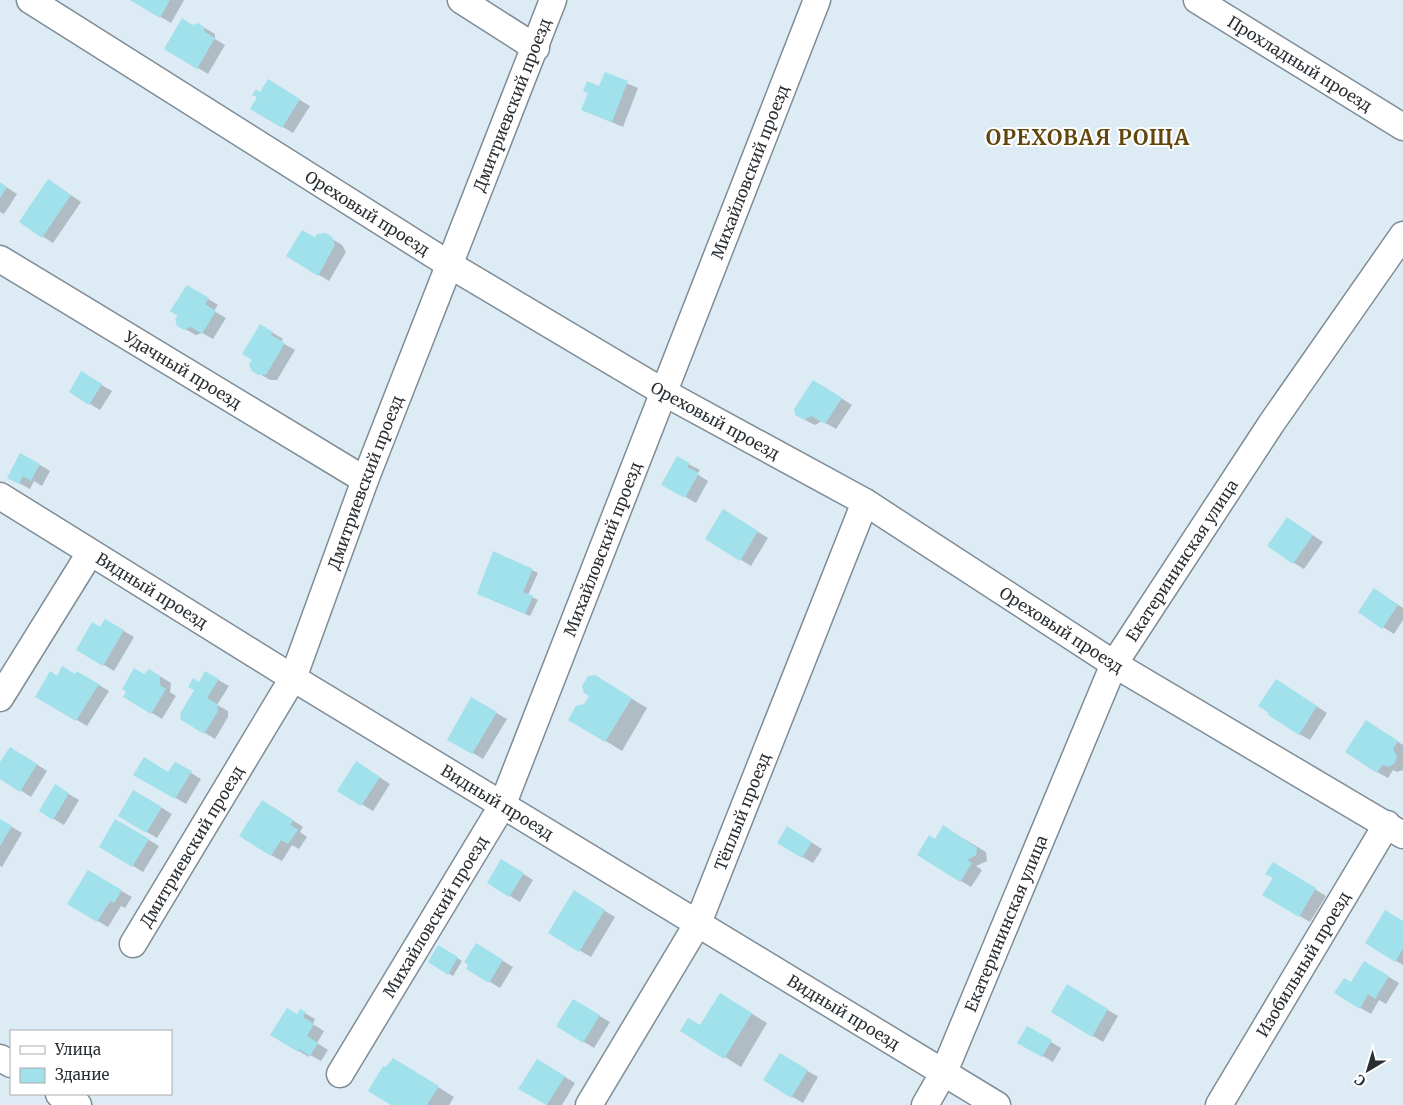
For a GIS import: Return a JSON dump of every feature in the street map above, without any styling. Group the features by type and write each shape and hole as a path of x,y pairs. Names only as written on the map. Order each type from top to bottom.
{"street":[{"name":"Ореховый проезд","path":"30,0 450,265 664,394 865,502 1114,664 1395,830"},
{"path":"461,0 536,48"},
{"name":"Дмитриевский проезд","path":"133,944 293,678 365,480 536,48 553,0"},
{"name":"Михайловский проезд","path":"340,1074 502,806 817,0"},
{"name":"Прохладный проезд","path":"1197,0 1403,127"},
{"name":"Екатерининская улица","path":"925,1105 944,1072 1114,664 1271,424 1403,235"},
{"name":"Удачный проезд","path":"0,259 365,480"},
{"name":"Видный проезд","path":"0,496 502,806 997,1105"},
{"name":"Тёплый проезд","path":"590,1105 698,923 865,502"},
{"path":"0,698 90,553"},
{"name":"Изобильный проезд","path":"1219,1105 1395,830"},
{"path":"62,1095 78,1105"}],"building":[{"path":"130,0 170,0 160,18"},
{"path":"182,18 192,25 198,23 204,27 205,32 215,38 197,69 164,49"},
{"path":"605,72 628,81 612,122 581,110 588,93 583,91 587,81 599,86"},
{"path":"268,79 300,99 282,128 250,109 257,97 252,95 256,89 260,92"},
{"path":"48,179 71,195 42,238 19,222"},
{"path":"0,182 7,187 0,198"},
{"path":"302,230 315,237 317,234 326,233 332,237 335,245 318,276 286,256"},
{"path":"187,285 209,298 205,304 216,311 202,334 191,327 184,330 177,326 175,319 178,316 170,311"},
{"path":"260,324 273,332 271,335 285,343 266,375 258,375 252,371 249,364 252,360 242,354"},
{"path":"81,371 102,384 89,405 69,392"},
{"path":"813,380 842,398 825,424 811,416 804,420 795,415 794,409"},
{"path":"20,453 40,464 31,481 23,476 19,484 7,478"},
{"path":"677,456 690,463 687,467 699,473 685,498 661,485"},
{"path":"723,509 758,531 740,561 705,539"},
{"path":"1287,517 1313,535 1293,564 1267,546"},
{"path":"493,551 533,569 523,592 533,596 525,614 477,594"},
{"path":"1374,588 1398,605 1382,629 1358,612"},
{"path":"105,619 124,630 103,666 76,650 92,622 100,627"},
{"path":"62,666 75,674 76,671 99,684 76,721 35,697 50,671 57,676"},
{"path":"134,668 144,674 149,669 160,676 160,685 166,689 151,714 123,697 126,692 122,689"},
{"path":"205,671 219,679 207,698 217,704 218,711 204,734 181,720 180,714 194,690 188,687 193,678 199,682"},
{"path":"595,675 632,698 605,742 568,720 576,706 584,704 589,696 584,693 582,686 588,676"},
{"path":"1276,679 1317,706 1299,735 1268,715 1269,713 1258,706"},
{"path":"471,697 497,712 472,754 447,740"},
{"path":"1366,720 1398,741 1393,749 1397,756 1395,763 1389,767 1382,765 1377,773 1345,752"},
{"path":"10,747 37,764 20,792 0,779 0,762"},
{"path":"144,757 168,772 175,762 192,771 175,799 133,775"},
{"path":"356,761 380,777 361,806 337,791"},
{"path":"55,784 69,793 53,820 39,811"},
{"path":"133,790 162,807 146,833 118,816"},
{"path":"262,800 293,820 291,825 298,830 288,844 281,840 271,856 239,836"},
{"path":"0,819 12,826 0,846"},
{"path":"115,819 149,839 132,867 99,847"},
{"path":"943,825 977,848 976,855 967,860 972,863 960,882 917,855 929,835 935,839"},
{"path":"787,826 812,842 802,858 777,843"},
{"path":"501,859 524,873 509,897 487,883"},
{"path":"1273,862 1316,888 1299,917 1262,895 1273,878 1265,874"},
{"path":"88,870 122,890 114,903 110,901 97,922 67,904"},
{"path":"574,890 605,910 579,952 548,933"},
{"path":"1385,910 1403,921 1403,949 1395,962 1365,943"},
{"path":"476,943 503,960 489,983 466,969 468,965 464,962"},
{"path":"438,945 458,957 448,975 428,962"},
{"path":"1364,961 1389,976 1375,999 1368,994 1360,1009 1334,993 1344,978 1351,982"},
{"path":"1067,984 1108,1009 1092,1037 1051,1012"},
{"path":"720,993 752,1013 724,1059 680,1031 688,1018 700,1025"},
{"path":"573,999 600,1015 583,1043 556,1026"},
{"path":"287,1008 297,1014 300,1009 306,1012 303,1017 314,1024 307,1036 318,1043 310,1056 299,1049 298,1052 270,1035"},
{"path":"1027,1026 1052,1040 1042,1057 1017,1043"},
{"path":"780,1053 808,1070 791,1098 763,1080"},
{"path":"393,1058 439,1086 427,1105 391,1105 368,1091 383,1066 386,1067"},
{"path":"537,1059 565,1076 547,1105 518,1089"}],"district":[{"name":"ОРЕХОВАЯ РОЩА","path":"1088,138"}]}
